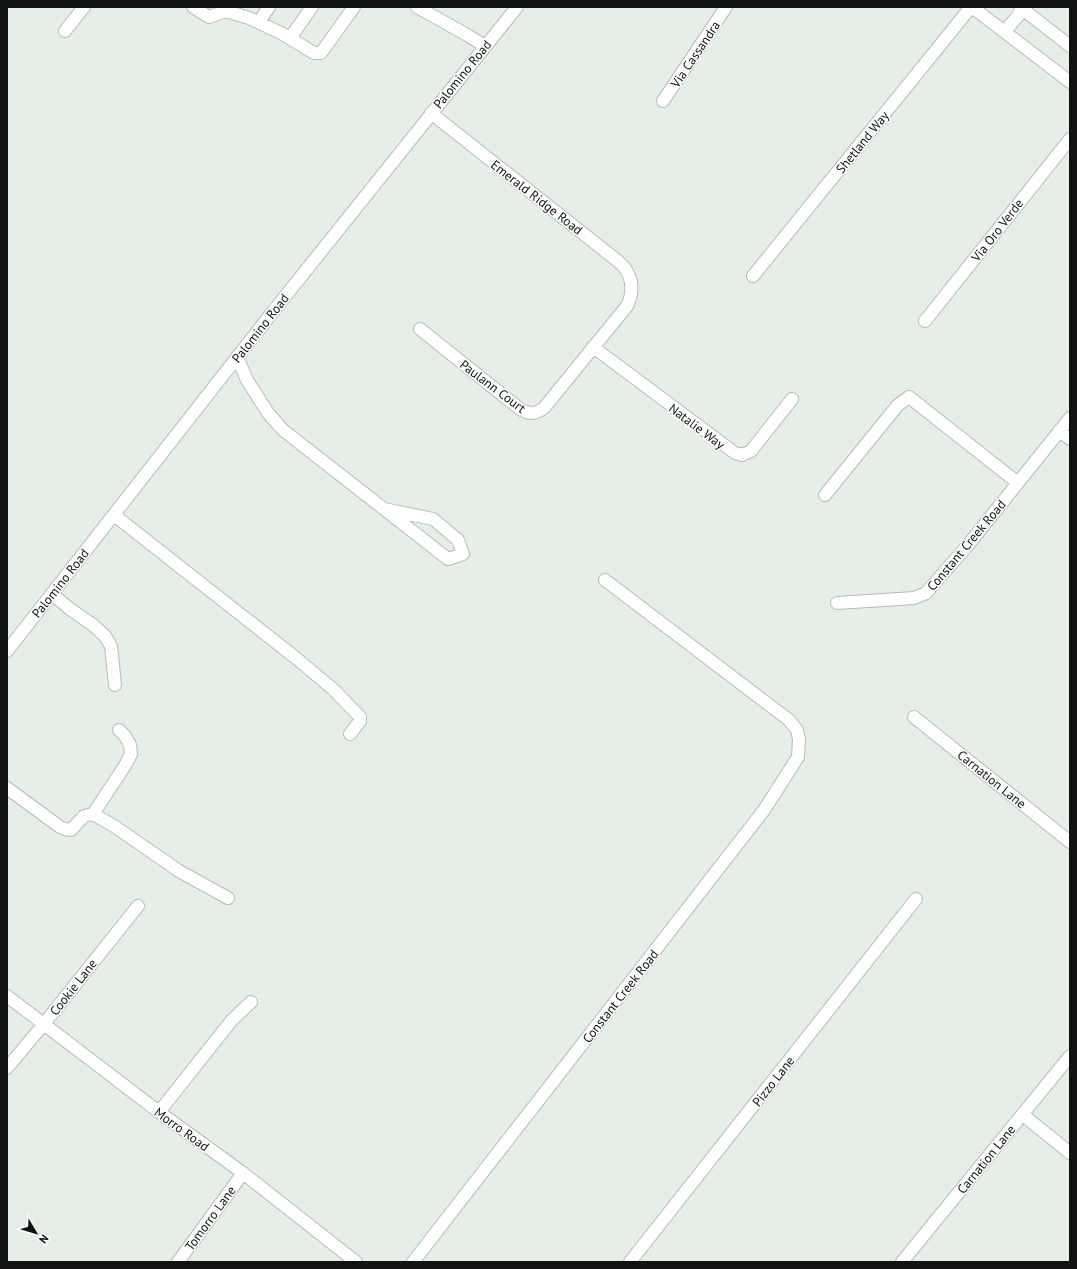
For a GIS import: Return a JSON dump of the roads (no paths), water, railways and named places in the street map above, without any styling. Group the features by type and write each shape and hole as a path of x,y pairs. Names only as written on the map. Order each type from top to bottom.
{"street":[{"path":"65,31 84,7"},
{"path":"193,7 209,17 228,9 259,22 290,38 314,53 321,53 354,7"},
{"path":"259,22 269,7"},
{"path":"290,38 312,7"},
{"path":"417,7 485,46"},
{"name":"Palomino Road","path":"7,651 237,357 517,7"},
{"name":"Via Cassandra","path":"663,101 726,7"},
{"path":"971,7 1005,31 1070,82"},
{"name":"Shetland Way","path":"753,276 971,7"},
{"path":"1005,31 1021,8 1070,46"},
{"name":"Emerald Ridge Road","path":"431,113 618,262 628,273 632,289 627,306 593,347"},
{"name":"Via Oro Verde","path":"925,321 1070,139"},
{"name":"Paulann Court","path":"420,329 520,409 530,413 536,413 544,408 593,347"},
{"name":"Natalie Way","path":"593,347 735,454 742,455 751,451 792,400"},
{"path":"237,357 247,380 268,413 283,430 384,509 448,559 463,554 458,540 433,519 384,509"},
{"path":"825,495 898,406 909,397 1018,483"},
{"name":"Constant Creek Road","path":"837,603 914,598 926,593 968,545 1070,418"},
{"path":"1059,431 1070,439"},
{"path":"114,514 334,690 360,717 360,721 350,734"},
{"name":"Constant Creek Road","path":"413,1262 764,810 798,757 799,739 796,730 789,720 605,580"},
{"path":"52,594 70,609 93,624 105,636 111,646 115,685"},
{"name":"Carnation Lane","path":"914,717 1070,842"},
{"path":"93,814 131,754 130,745 125,736 119,730"},
{"path":"7,788 60,827 65,829 71,830 84,816 93,814 114,826 180,871 228,898"},
{"name":"Pizzo Lane","path":"630,1262 916,899"},
{"name":"Cookie Lane","path":"7,1068 138,906"},
{"name":"Morro Road","path":"7,996 43,1025 243,1173 356,1262"},
{"path":"159,1112 232,1020 251,1002"},
{"name":"Carnation Lane","path":"902,1262 1070,1056"},
{"path":"1022,1115 1070,1152"},
{"name":"Tomorro Lane","path":"178,1262 243,1173"}]}
